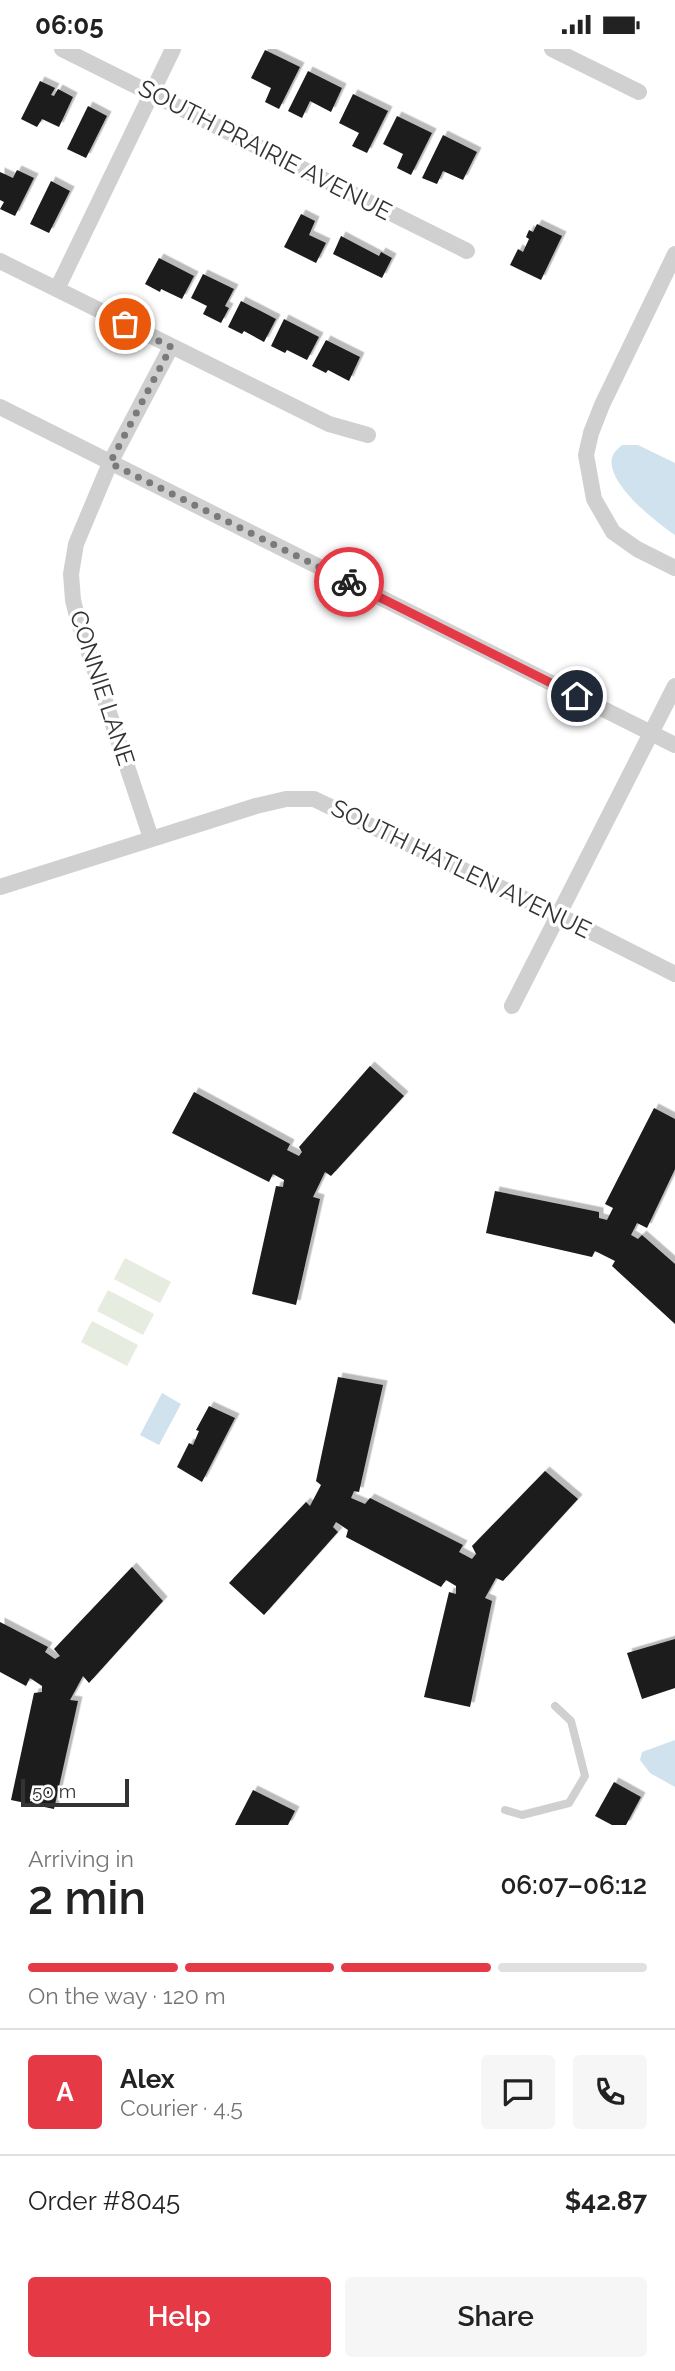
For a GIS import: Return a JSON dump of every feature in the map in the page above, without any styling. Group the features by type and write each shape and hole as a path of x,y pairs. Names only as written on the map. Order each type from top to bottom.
{"street":[{"name":"SOUTH PRAIRIE AVENUE","path":"62,49 467,251"},
{"path":"57,289 173,49"},
{"path":"552,49 639,92"},
{"path":"675,254 601,405 586,455 594,499 613,532 637,549 675,568"},
{"path":"0,261 329,424 368,435"},
{"name":"CONNIE LANE","path":"151,838 73,600 71,574 76,544 110,463 171,347"},
{"path":"0,407 675,745"},
{"path":"512,1006 675,686"},
{"name":"SOUTH HATLEN AVENUE","path":"0,887 151,838 286,799 314,799 675,974"}],"lane":[{"path":"505,1809 523,1815 569,1804 584,1776 570,1721 555,1706"}],"shaded area":[{"path":"125,1258 171,1282 160,1303 114,1279"},
{"path":"108,1290 154,1314 143,1335 97,1311"},
{"path":"92,1321 138,1345 127,1366 81,1342"}],"water":[{"path":"622,445 638,445 675,463 675,535 656,521 622,487 612,463 614,453"},
{"path":"162,1393 181,1404 159,1445 140,1435"},
{"path":"675,1740 675,1787 650,1773 640,1760 642,1752"}],"building":[{"path":"265,50 300,67 279,109 265,102 271,88 251,78"},
{"path":"308,71 342,88 331,112 310,101 302,118 288,111"},
{"path":"40,81 55,88 51,95 54,96 58,89 73,97 59,127 42,119 37,127 21,119"},
{"path":"353,94 388,111 367,153 352,146 359,133 339,123"},
{"path":"88,106 107,116 86,158 67,149"},
{"path":"397,116 432,133 411,175 397,168 403,154 383,144"},
{"path":"443,135 477,152 463,180 443,171 437,184 422,178"},
{"path":"17,170 34,178 15,216 0,209 4,202 0,200 0,172 13,178"},
{"path":"51,181 70,191 49,233 30,224"},
{"path":"301,214 315,221 309,235 326,243 316,263 284,247"},
{"path":"537,224 562,236 541,280 510,265 518,249 523,252 529,239 526,237 529,230 533,232"},
{"path":"341,236 379,256 381,252 392,258 382,278 333,254"},
{"path":"159,258 194,276 182,299 145,284"},
{"path":"203,274 234,289 225,306 229,308 221,323 203,314 207,306 191,298"},
{"path":"241,301 276,319 264,342 244,331 242,334 228,327"},
{"path":"284,319 319,337 307,360 271,346"},
{"path":"326,340 360,357 349,381 328,370 326,373 312,366"},
{"path":"370,1066 404,1096 331,1176 325,1172 313,1197 320,1199 296,1305 252,1294 276,1186 283,1187 284,1180 273,1174 269,1182 172,1133 194,1092 290,1144 287,1150 299,1156 302,1152 299,1147"},
{"path":"654,1108 675,1119 675,1169 647,1228 637,1223 631,1235 638,1239 642,1235 675,1264 675,1324 612,1266 615,1261 595,1251 592,1257 486,1233 495,1191 599,1212 599,1218 607,1220 613,1208 605,1204"},
{"path":"338,1377 383,1385 359,1492 354,1491 351,1498 365,1504 370,1498 463,1545 459,1552 472,1559 476,1554 472,1546 545,1471 578,1499 503,1581 496,1578 485,1598 492,1601 470,1707 424,1697 449,1592 456,1594 456,1586 446,1580 441,1587 346,1537 348,1530 336,1522 333,1527 338,1532 264,1615 229,1583 306,1502 310,1506 321,1485 316,1481"},
{"path":"209,1406 235,1418 202,1482 177,1467 189,1443 193,1445 199,1431 196,1430"},
{"path":"132,1567 163,1601 89,1683 83,1676 70,1700 78,1701 54,1809 11,1800 34,1693 42,1692 42,1686 30,1678 26,1686 0,1672 0,1622 48,1647 45,1652 55,1659 60,1656 54,1649"},
{"path":"675,1639 675,1688 642,1699 627,1653"},
{"path":"614,1782 641,1797 626,1825 612,1825 595,1816"},
{"path":"253,1790 295,1811 288,1825 235,1825"}],"way so far":[{"path":"125,324 171,347 110,463 349,582"}],"route":[{"path":"349,582 577,696"}]}
